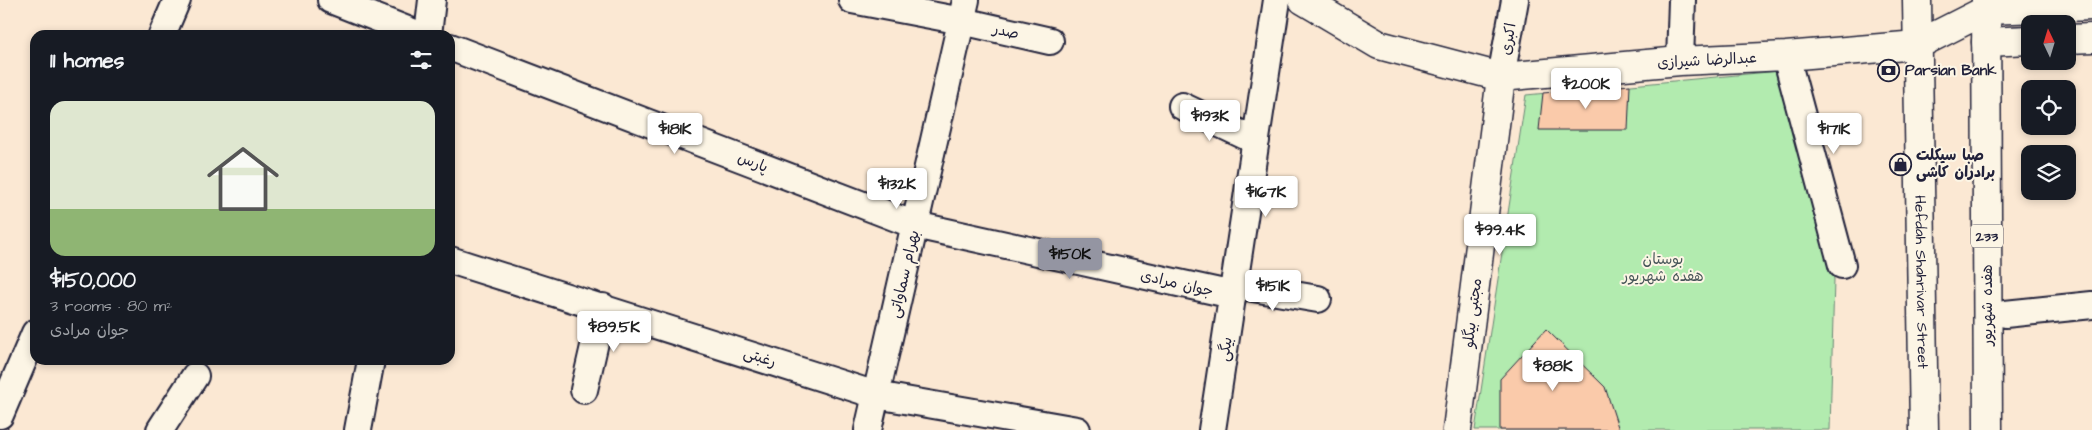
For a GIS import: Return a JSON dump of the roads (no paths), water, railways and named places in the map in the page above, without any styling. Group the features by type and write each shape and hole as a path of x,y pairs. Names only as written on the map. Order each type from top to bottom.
{"main road":[{"name":"عبدالرضا شیرازی","path":"1303,0 1379,45 1501,77 1680,61 1786,56 1917,44 2021,40"},
{"path":"1917,0 1917,44 1986,5 2092,6"},
{"name":"هفده شهریور","path":"1986,5 1988,430"},
{"path":"2076,39 2092,38"},
{"name":"Hefdah Shahrivar Street","path":"1917,44 1924,430"},
{"name":"مجتبی بیگلو","path":"1457,430 1501,77"}],"street":[{"path":"164,30 177,0"},
{"path":"331,0 407,30"},
{"path":"429,30 432,0"},
{"name":"صدر","path":"852,0 964,10 1050,41"},
{"name":"بیگی","path":"1212,430 1277,0"},
{"name":"اکبری","path":"1501,77 1515,0"},
{"path":"1680,61 1682,0"},
{"name":"بهرام سماواتی","path":"868,430 964,10"},
{"name":"پارس","path":"455,49 915,225"},
{"path":"1786,56 1842,265"},
{"path":"1182,106 1256,141"},
{"name":"جوان مرادی","path":"915,225 1234,290 1318,299"},
{"name":"رغبتی","path":"455,262 876,394 988,422 1077,430"},
{"path":"2005,314 2092,305"},
{"path":"584,390 604,307"},
{"path":"0,415 30,345"},
{"path":"358,430 370,365"},
{"path":"160,430 195,376"},
{"path":"0,428 6,430"}],"place":[{"name":"Parsian Bank","path":"1889,70"},
{"name":"صبا سیکلت برادران کاشی","path":"1900,164"}],"park label":[{"name":"بوستان هفده شهریور","path":"1663,268"}]}
